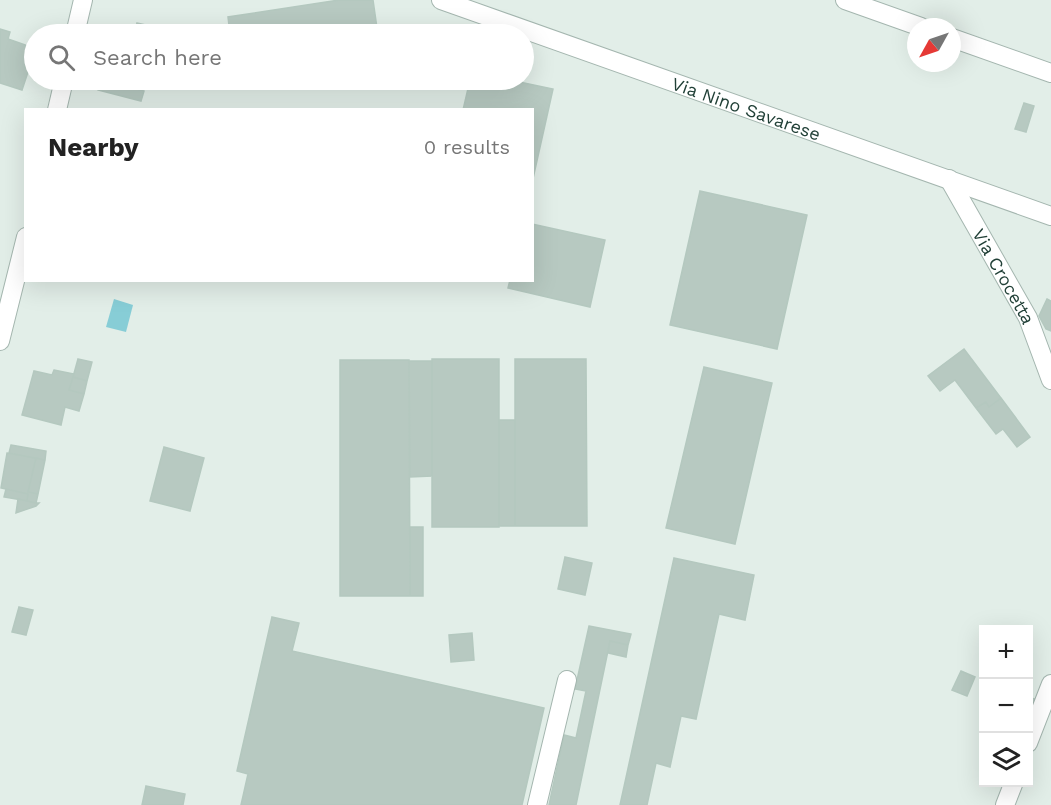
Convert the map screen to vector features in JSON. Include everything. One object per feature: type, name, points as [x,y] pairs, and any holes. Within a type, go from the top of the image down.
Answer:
[{"type":"street","points":[[77,24],[83,0]]},
{"type":"street","name":"Via Nino Savarese","points":[[441,0],[509,24]]},
{"type":"street","points":[[845,0],[907,22]]},
{"type":"street","name":"Via Nino Savarese","points":[[534,33],[1051,216]]},
{"type":"street","points":[[961,41],[1051,73]]},
{"type":"street","points":[[57,108],[62,90]]},
{"type":"street","name":"Via Crocetta","points":[[949,179],[1028,318],[1051,380]]},
{"type":"street","points":[[0,341],[8,278],[24,242]]},
{"type":"street","points":[[537,805],[567,680]]},
{"type":"street","points":[[1033,733],[1051,684]]},
{"type":"street","points":[[1005,805],[1012,787]]},
{"type":"water","points":[[114,299],[133,305],[126,332],[106,327]]},
{"type":"building","points":[[339,0],[373,0],[376,24],[229,24],[228,17]]},
{"type":"building","points":[[0,29],[10,32],[8,39],[24,45],[24,84],[22,90],[0,83]]},
{"type":"building","points":[[534,85],[553,89],[534,174],[534,108],[463,108],[468,90],[534,90]]},
{"type":"building","points":[[98,90],[140,90],[144,91],[141,101]]},
{"type":"building","points":[[1024,103],[1034,106],[1026,132],[1015,129]]},
{"type":"building","points":[[700,191],[807,215],[777,349],[670,325]]},
{"type":"building","points":[[534,224],[605,240],[590,307],[508,288],[510,282],[534,282]]},
{"type":"building","points":[[1047,299],[1051,301],[1051,331],[1046,329],[1039,316]]},
{"type":"building","points":[[964,349],[1001,398],[989,407],[986,402],[976,408],[955,380],[940,391],[928,376]]},
{"type":"building","points":[[78,359],[92,362],[87,381],[73,377]]},
{"type":"building","points":[[432,359],[499,359],[499,527],[432,527]]},
{"type":"building","points":[[515,359],[586,359],[587,526],[515,526]]},
{"type":"building","points":[[340,360],[409,360],[410,596],[340,596]]},
{"type":"building","points":[[409,361],[432,361],[432,476],[410,477]]},
{"type":"building","points":[[704,367],[772,383],[735,544],[666,528]]},
{"type":"building","points":[[54,370],[74,374],[69,390],[84,394],[79,411],[65,407],[61,425],[22,415],[34,371],[52,375]]},
{"type":"building","points":[[73,377],[87,381],[84,394],[69,390]]},
{"type":"building","points":[[1001,398],[1030,437],[1017,447],[1003,429],[996,434],[976,408],[986,402],[989,407]]},
{"type":"building","points":[[499,420],[515,420],[515,526],[499,526]]},
{"type":"building","points":[[11,445],[46,451],[45,460],[9,453]]},
{"type":"building","points":[[164,447],[204,458],[190,511],[150,501]]},
{"type":"building","points":[[7,453],[36,458],[28,492],[38,494],[36,503],[27,501],[28,494],[1,488]]},
{"type":"building","points":[[36,458],[45,460],[38,494],[28,492]]},
{"type":"building","points":[[6,489],[28,494],[27,501],[4,497]]},
{"type":"building","points":[[18,499],[36,503],[39,503],[16,513]]},
{"type":"building","points":[[410,527],[423,527],[423,596],[410,596]]},
{"type":"building","points":[[565,557],[592,563],[585,595],[558,589]]},
{"type":"building","points":[[674,558],[754,575],[745,620],[719,614],[696,719],[681,716],[670,767],[656,763],[647,805],[620,805]]},
{"type":"building","points":[[19,607],[33,610],[26,635],[12,632]]},
{"type":"building","points":[[272,617],[299,623],[292,651],[544,708],[522,805],[241,805],[248,774],[237,771]]},
{"type":"building","points":[[589,626],[631,634],[628,645],[610,641],[576,805],[549,805],[564,735],[576,738],[586,691],[575,689]]},
{"type":"building","points":[[472,633],[474,660],[451,662],[449,635]]},
{"type":"building","points":[[610,641],[628,645],[626,657],[608,653]]},
{"type":"building","points":[[961,671],[975,677],[967,696],[952,690]]},
{"type":"building","points":[[1033,699],[1041,701],[1037,715],[1033,714]]},
{"type":"building","points":[[146,786],[185,794],[183,805],[142,805]]}]
